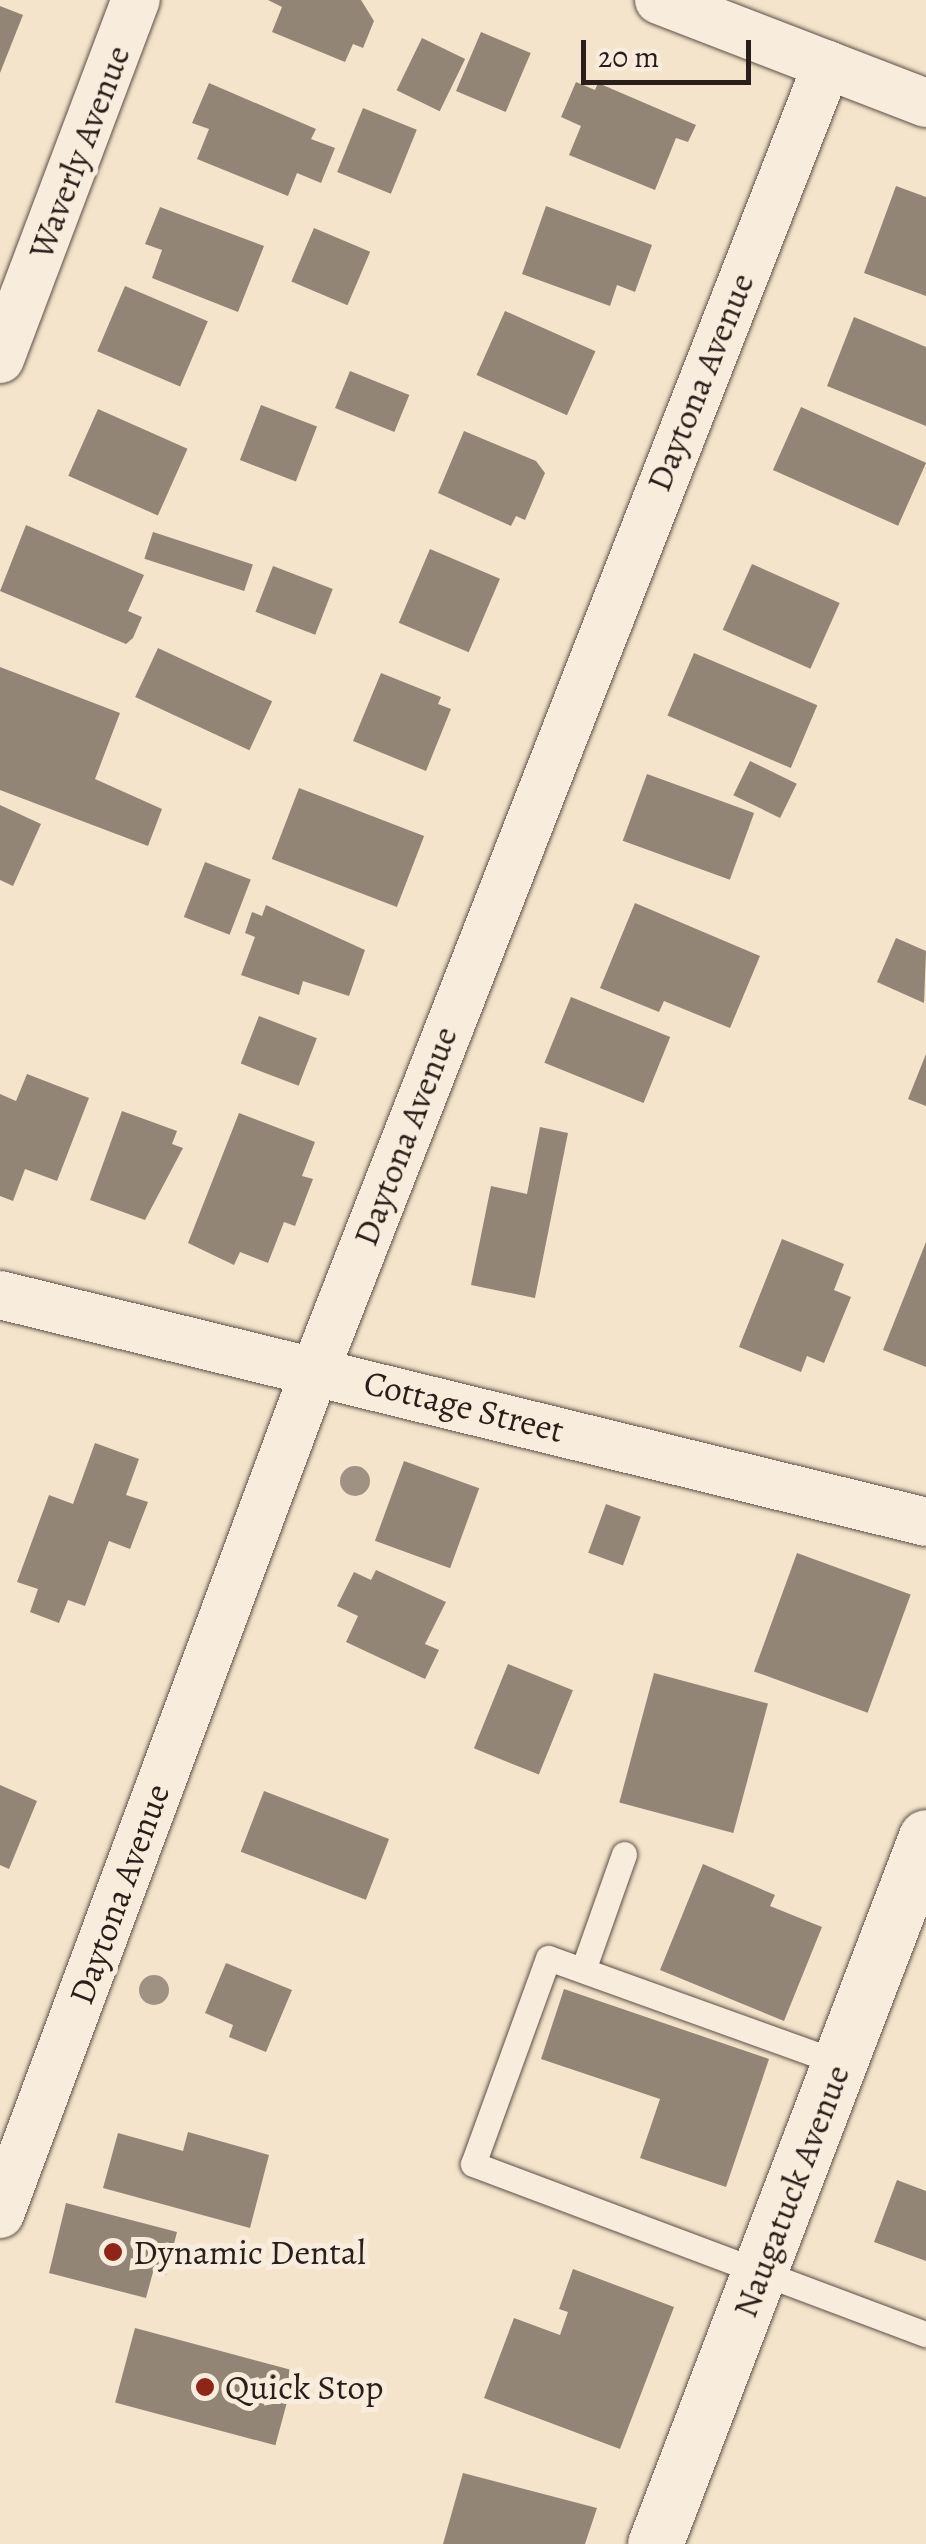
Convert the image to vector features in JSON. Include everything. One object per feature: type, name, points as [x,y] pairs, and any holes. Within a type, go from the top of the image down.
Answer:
[{"type":"main road","name":"Naugatuck Avenue","points":[[656,2544],[926,1837]]},
{"type":"street","name":"Waverly Avenue","points":[[0,360],[136,0]]},
{"type":"street","points":[[659,0],[926,102]]},
{"type":"street","name":"Daytona Avenue","points":[[0,2214],[316,1368],[827,65]]},
{"type":"street","name":"Cottage Street","points":[[0,1294],[316,1368],[926,1522]]},
{"type":"lane","points":[[583,1970],[624,1854]]},
{"type":"lane","points":[[840,2063],[548,1958],[474,2164],[762,2268],[796,2289],[926,2334]]},
{"type":"building","points":[[268,0],[361,0],[374,21],[363,48],[353,44],[345,62],[272,32],[282,7]]},
{"type":"building","points":[[0,6],[23,15],[0,73]]},
{"type":"building","points":[[481,32],[531,53],[506,112],[456,91]]},
{"type":"building","points":[[422,38],[465,59],[440,111],[397,90]]},
{"type":"building","points":[[576,82],[595,90],[598,83],[696,125],[688,142],[676,138],[655,190],[569,155],[581,126],[561,117]]},
{"type":"building","points":[[209,83],[316,129],[311,139],[335,148],[321,183],[297,173],[288,196],[197,159],[209,129],[192,123]]},
{"type":"building","points":[[363,108],[417,130],[391,194],[337,172]]},
{"type":"building","points":[[896,186],[926,197],[926,296],[864,273]]},
{"type":"building","points":[[546,206],[652,245],[635,292],[617,285],[610,306],[522,274]]},
{"type":"building","points":[[160,207],[264,246],[238,312],[152,278],[162,250],[145,244]]},
{"type":"building","points":[[314,228],[370,252],[347,305],[291,281]]},
{"type":"building","points":[[125,286],[208,321],[180,387],[97,351]]},
{"type":"building","points":[[505,311],[595,351],[567,415],[477,375]]},
{"type":"building","points":[[854,317],[926,347],[926,426],[827,386]]},
{"type":"building","points":[[350,371],[409,395],[394,432],[335,408]]},
{"type":"building","points":[[261,405],[317,427],[296,482],[240,460]]},
{"type":"building","points":[[801,407],[926,463],[898,526],[773,470]]},
{"type":"building","points":[[98,409],[188,449],[158,516],[68,476]]},
{"type":"building","points":[[464,431],[536,461],[545,473],[525,520],[516,516],[511,526],[438,493]]},
{"type":"building","points":[[26,525],[144,575],[128,611],[142,617],[133,638],[126,644],[0,591]]},
{"type":"building","points":[[153,532],[253,564],[244,591],[144,559]]},
{"type":"building","points":[[430,549],[500,579],[469,652],[399,623]]},
{"type":"building","points":[[752,564],[840,603],[810,669],[723,630]]},
{"type":"building","points":[[273,566],[333,589],[315,635],[255,612]]},
{"type":"building","points":[[158,648],[272,701],[249,750],[135,697]]},
{"type":"building","points":[[694,653],[817,705],[791,768],[667,716]]},
{"type":"building","points":[[0,667],[120,713],[95,779],[162,809],[148,846],[0,790]]},
{"type":"building","points":[[381,673],[441,697],[438,704],[451,709],[426,771],[353,741]]},
{"type":"building","points":[[750,761],[797,784],[780,818],[733,795]]},
{"type":"building","points":[[647,774],[754,813],[730,880],[623,841]]},
{"type":"building","points":[[299,788],[424,836],[397,907],[272,859]]},
{"type":"building","points":[[0,805],[41,824],[13,886],[0,880]]},
{"type":"building","points":[[205,862],[251,880],[230,935],[184,917]]},
{"type":"building","points":[[635,903],[760,956],[730,1028],[664,1001],[659,1012],[600,988]]},
{"type":"building","points":[[266,905],[365,950],[349,996],[303,981],[299,995],[241,975],[255,937],[245,933],[252,912],[262,916]]},
{"type":"building","points":[[896,938],[926,951],[924,1003],[877,982]]},
{"type":"building","points":[[571,997],[670,1037],[644,1103],[544,1063]]},
{"type":"building","points":[[259,1016],[317,1038],[299,1086],[241,1064]]},
{"type":"building","points":[[926,1054],[926,1106],[908,1099]]},
{"type":"building","points":[[27,1074],[89,1098],[57,1181],[25,1169],[13,1201],[0,1196],[0,1094],[16,1101]]},
{"type":"building","points":[[122,1111],[177,1131],[172,1144],[183,1148],[145,1220],[90,1200]]},
{"type":"building","points":[[239,1113],[315,1142],[302,1176],[313,1179],[295,1226],[284,1222],[268,1263],[240,1252],[234,1265],[188,1243]]},
{"type":"building","points":[[540,1127],[568,1133],[535,1298],[471,1285],[491,1186],[527,1194]]},
{"type":"building","points":[[782,1239],[844,1264],[834,1290],[851,1297],[824,1363],[807,1356],[801,1372],[739,1347]]},
{"type":"building","points":[[926,1242],[926,1367],[883,1350]]},
{"type":"building","points":[[95,1443],[139,1459],[126,1495],[148,1502],[130,1549],[109,1541],[85,1606],[68,1600],[59,1623],[30,1612],[38,1589],[17,1582],[49,1495],[73,1504]]},
{"type":"building","points":[[404,1461],[479,1488],[450,1568],[375,1541]]},
{"type":"building","points":[[606,1504],[641,1517],[623,1566],[588,1553]]},
{"type":"building","points":[[797,1553],[911,1594],[868,1713],[754,1671]]},
{"type":"building","points":[[376,1570],[446,1602],[425,1644],[439,1650],[425,1679],[346,1642],[358,1616],[337,1606],[354,1572],[371,1580]]},
{"type":"building","points":[[508,1664],[573,1690],[539,1775],[474,1748]]},
{"type":"building","points":[[654,1673],[768,1704],[733,1833],[619,1802]]},
{"type":"building","points":[[0,1785],[37,1801],[9,1869],[0,1865]]},
{"type":"building","points":[[264,1791],[389,1839],[366,1900],[241,1852]]},
{"type":"building","points":[[703,1864],[775,1895],[770,1906],[822,1927],[784,2021],[660,1970]]},
{"type":"building","points":[[226,1963],[292,1990],[266,2052],[229,2037],[233,2025],[205,2013]]},
{"type":"building","points":[[564,1989],[769,2059],[726,2187],[640,2158],[660,2099],[541,2059]]},
{"type":"building","points":[[188,2132],[269,2155],[250,2228],[103,2188],[118,2133],[183,2151]]},
{"type":"building","points":[[897,2180],[926,2191],[926,2261],[874,2242]]},
{"type":"building","name":"Dynamic Dental","points":[[66,2203],[177,2232],[166,2275],[153,2272],[146,2298],[49,2273]]},
{"type":"building","points":[[573,2269],[674,2307],[620,2449],[484,2398],[514,2318],[560,2335],[568,2312],[559,2309]]},
{"type":"building","name":"Quick Stop","points":[[135,2328],[295,2371],[275,2445],[115,2402]]},
{"type":"building","points":[[463,2473],[597,2508],[585,2544],[443,2544]]},
{"type":"place","name":"Dynamic Dental","points":[[113,2252]]},
{"type":"place","name":"Quick Stop","points":[[205,2387]]}]
